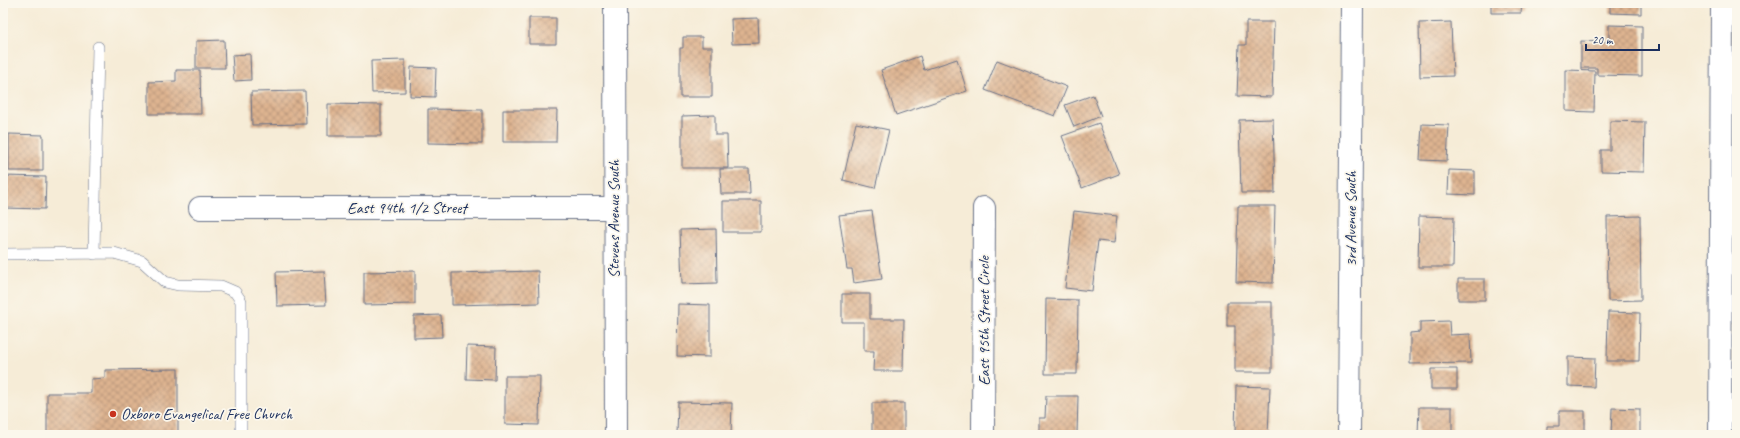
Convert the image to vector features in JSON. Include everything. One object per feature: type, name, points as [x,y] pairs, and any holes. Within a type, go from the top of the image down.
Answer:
[{"type":"street","name":"Stevens Avenue South","points":[[615,3],[614,208],[616,435]]},
{"type":"street","name":"3rd Avenue South","points":[[1349,435],[1352,3]]},
{"type":"street","points":[[1720,435],[1722,3]]},
{"type":"street","name":"East 94th 1/2 Street","points":[[200,208],[614,208]]},
{"type":"street","name":"East 95th Street Circle","points":[[983,435],[984,208]]},
{"type":"lane","points":[[94,254],[98,47]]},
{"type":"lane","points":[[3,254],[114,253],[142,261],[165,282],[178,285],[221,286],[235,292],[241,301],[241,435]]},
{"type":"building","points":[[1491,3],[1522,3],[1521,13],[1491,13]]},
{"type":"building","points":[[1610,3],[1641,3],[1641,14],[1610,13]]},
{"type":"building","points":[[529,18],[556,18],[556,44],[529,44]]},
{"type":"building","points":[[758,18],[759,43],[732,44],[731,19]]},
{"type":"building","points":[[1246,22],[1274,22],[1272,97],[1237,96],[1239,45],[1246,45]]},
{"type":"building","points":[[1451,22],[1453,76],[1420,77],[1419,23]]},
{"type":"building","points":[[1609,25],[1642,26],[1642,76],[1597,75],[1597,68],[1581,68],[1581,41],[1609,42]]},
{"type":"building","points":[[683,37],[702,37],[702,47],[712,47],[712,97],[680,97],[680,48],[683,48]]},
{"type":"building","points":[[224,40],[225,68],[196,68],[196,41]]},
{"type":"building","points":[[250,54],[251,80],[234,81],[232,55]]},
{"type":"building","points":[[920,56],[924,70],[957,59],[967,91],[896,115],[881,70]]},
{"type":"building","points":[[405,60],[405,92],[372,93],[371,61]]},
{"type":"building","points":[[997,60],[1067,87],[1055,116],[985,90]]},
{"type":"building","points":[[411,67],[436,68],[435,97],[410,96]]},
{"type":"building","points":[[176,70],[200,70],[201,114],[149,114],[149,82],[176,81]]},
{"type":"building","points":[[1566,70],[1595,71],[1594,112],[1566,111]]},
{"type":"building","points":[[305,91],[306,124],[252,125],[251,92]]},
{"type":"building","points":[[1093,95],[1101,116],[1074,127],[1065,105]]},
{"type":"building","points":[[328,104],[381,105],[381,136],[328,136]]},
{"type":"building","points":[[428,109],[482,110],[482,144],[428,143]]},
{"type":"building","points":[[503,110],[557,110],[556,142],[503,142]]},
{"type":"building","points":[[715,115],[715,135],[727,135],[728,168],[682,168],[682,116]]},
{"type":"building","points":[[1273,119],[1275,193],[1241,193],[1239,120]]},
{"type":"building","points":[[1610,121],[1645,122],[1644,172],[1601,171],[1601,150],[1610,150]]},
{"type":"building","points":[[856,123],[889,130],[875,188],[843,180]]},
{"type":"building","points":[[1099,123],[1119,174],[1082,188],[1062,136]]},
{"type":"building","points":[[1422,124],[1449,125],[1447,161],[1420,160]]},
{"type":"building","points":[[9,134],[43,135],[43,171],[9,171]]},
{"type":"building","points":[[720,169],[749,169],[750,194],[721,194]]},
{"type":"building","points":[[1449,170],[1475,171],[1475,195],[1448,194]]},
{"type":"building","points":[[3,176],[46,177],[45,209],[3,208]]},
{"type":"building","points":[[723,201],[761,201],[761,232],[723,232]]},
{"type":"building","points":[[1238,206],[1275,206],[1273,283],[1236,282]]},
{"type":"building","points":[[872,211],[882,279],[854,283],[852,269],[847,269],[839,215]]},
{"type":"building","points":[[1074,211],[1117,216],[1114,243],[1098,241],[1092,291],[1065,288]]},
{"type":"building","points":[[1419,216],[1454,217],[1453,267],[1418,267]]},
{"type":"building","points":[[1640,216],[1641,300],[1608,301],[1607,217]]},
{"type":"building","points":[[716,229],[717,283],[682,284],[680,230]]},
{"type":"building","points":[[324,271],[326,305],[277,306],[276,272]]},
{"type":"building","points":[[415,271],[415,304],[364,305],[364,272]]},
{"type":"building","points":[[538,271],[539,303],[452,305],[452,273]]},
{"type":"building","points":[[1458,279],[1485,279],[1485,300],[1458,300]]},
{"type":"building","points":[[842,294],[870,294],[870,319],[904,319],[903,371],[873,371],[874,351],[864,351],[864,322],[842,322]]},
{"type":"building","points":[[1046,299],[1078,300],[1077,374],[1045,374]]},
{"type":"building","points":[[1227,302],[1272,302],[1272,372],[1235,372],[1235,326],[1227,326]]},
{"type":"building","points":[[678,304],[710,305],[710,357],[677,356]]},
{"type":"building","points":[[1608,312],[1640,313],[1639,361],[1607,361]]},
{"type":"building","points":[[441,315],[442,337],[414,338],[414,316]]},
{"type":"building","points":[[1449,321],[1450,335],[1470,334],[1471,363],[1410,364],[1410,333],[1420,332],[1420,322]]},
{"type":"building","points":[[467,346],[496,347],[495,380],[466,379]]},
{"type":"building","points":[[1568,357],[1595,358],[1594,387],[1568,386]]},
{"type":"building","name":"Oxboro Evangelical Free Church","points":[[178,369],[178,435],[47,435],[47,393],[91,393],[91,379],[105,378],[105,370]]},
{"type":"building","points":[[1431,369],[1457,369],[1457,389],[1431,389]]},
{"type":"building","points":[[505,376],[540,376],[539,425],[505,424]]},
{"type":"building","points":[[1236,386],[1270,387],[1268,435],[1235,435]]},
{"type":"building","points":[[1046,396],[1078,396],[1077,435],[1039,435],[1039,418],[1045,418]]},
{"type":"building","points":[[678,402],[732,403],[731,435],[677,435]]},
{"type":"building","points":[[872,403],[904,403],[904,435],[872,435]]},
{"type":"building","points":[[1419,407],[1452,407],[1452,435],[1418,435]]},
{"type":"building","points":[[1612,408],[1640,409],[1640,435],[1611,435]]},
{"type":"building","points":[[1559,411],[1585,411],[1585,435],[1547,435],[1547,426],[1559,426]]},
{"type":"place","name":"Oxboro Evangelical Free Church","points":[[113,414]]}]
